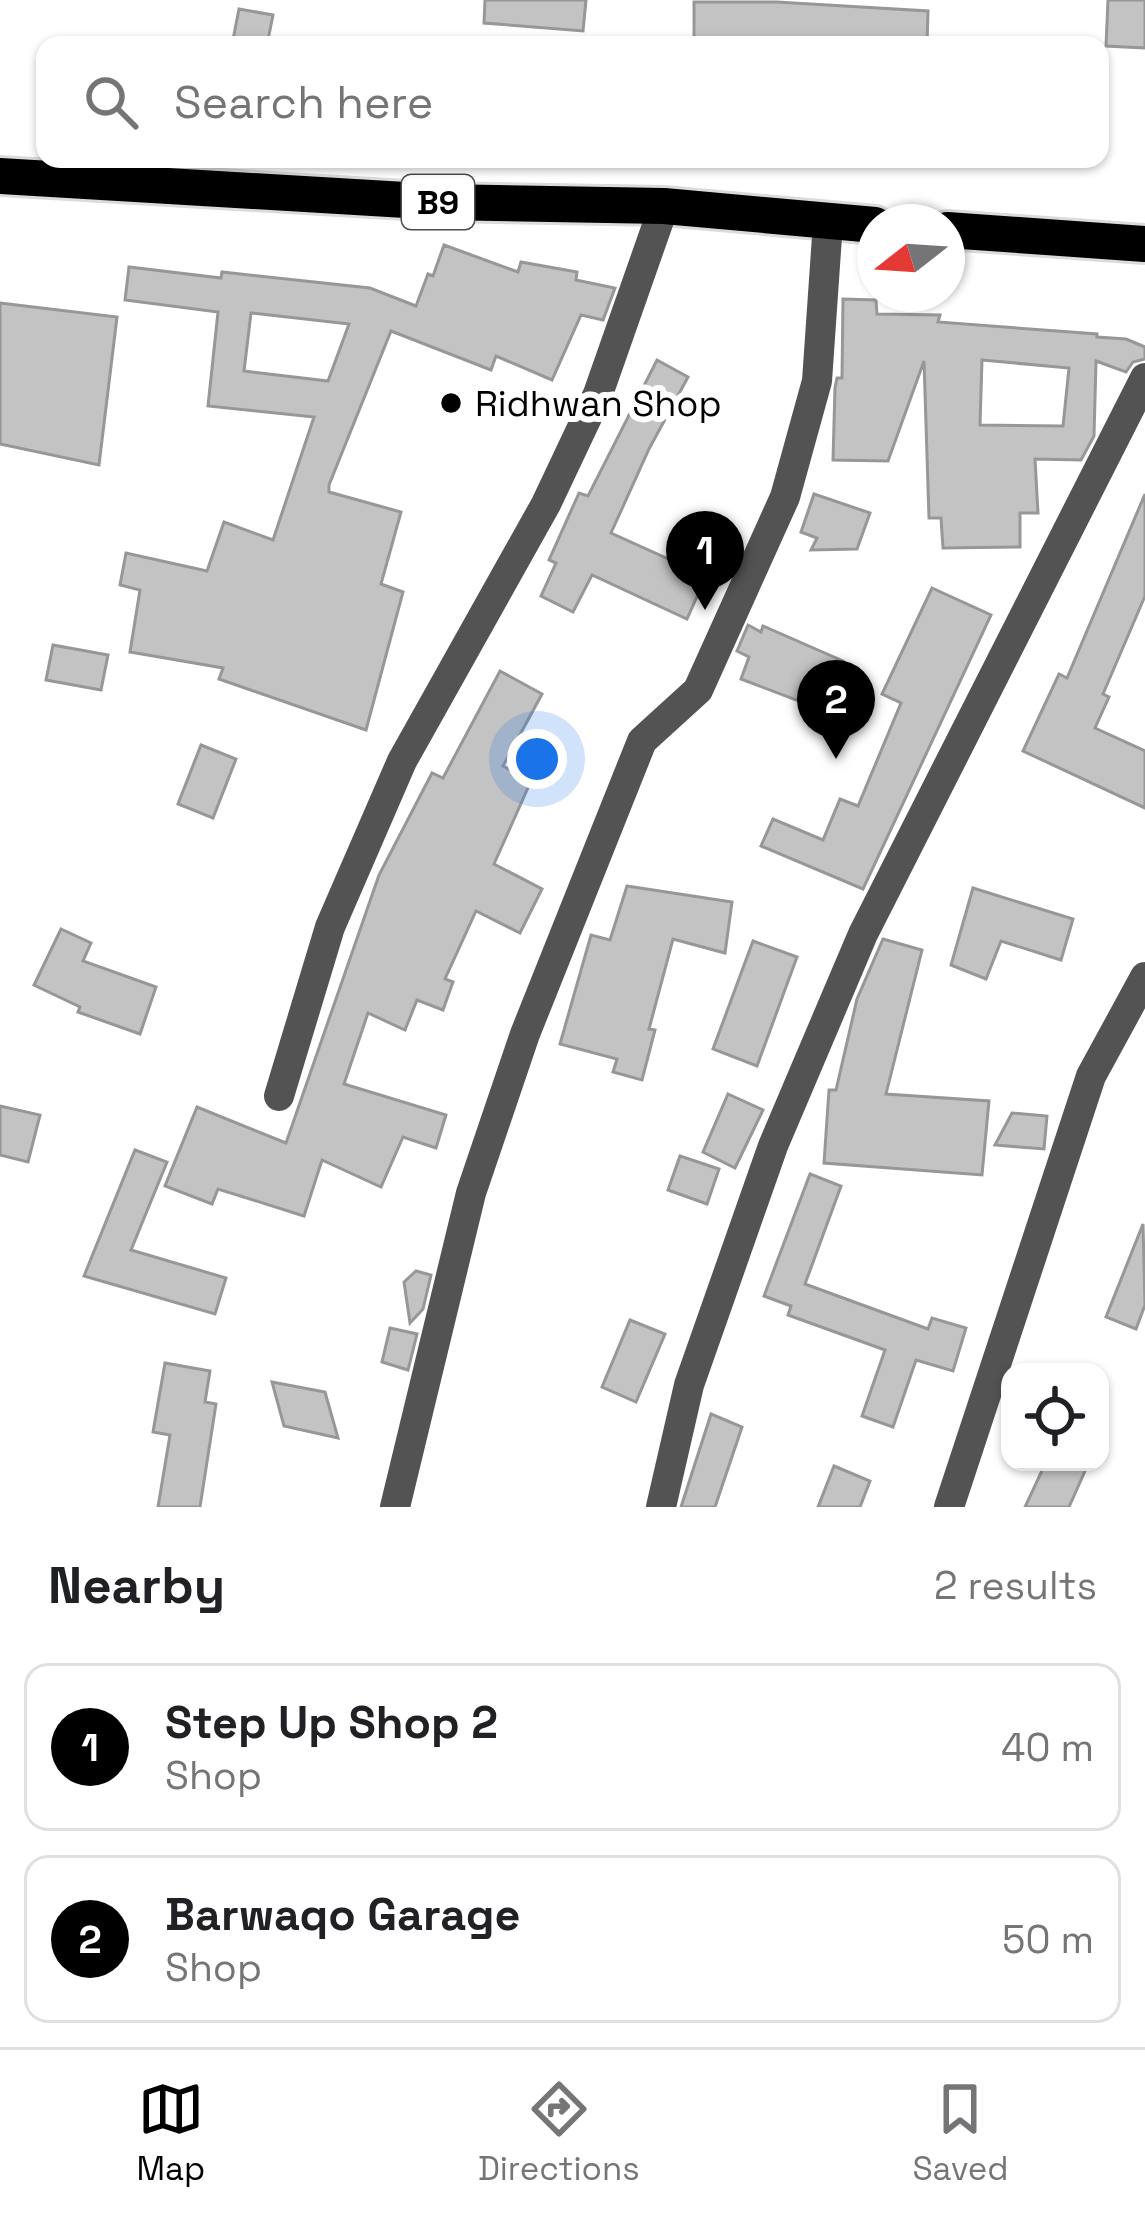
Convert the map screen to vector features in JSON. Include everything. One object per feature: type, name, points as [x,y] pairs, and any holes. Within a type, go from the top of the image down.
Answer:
[{"type":"highway","name":"B9","points":[[0,176],[439,202],[664,206],[857,223]]},
{"type":"highway","points":[[965,231],[1145,244]]},
{"type":"street","points":[[279,1096],[330,927],[402,761],[546,504],[598,394],[664,206]]},
{"type":"street","points":[[395,1507],[471,1193],[525,1034],[642,741],[698,690],[785,497],[817,381],[828,221]]},
{"type":"street","points":[[661,1507],[689,1385],[704,1342],[773,1146],[862,934],[1145,378]]},
{"type":"street","points":[[950,1507],[1091,1076],[1145,977]]},
{"type":"building","points":[[485,0],[586,0],[583,31],[484,23]]},
{"type":"building","points":[[1108,0],[1145,0],[1145,48],[1109,46]]},
{"type":"building","points":[[694,2],[928,11],[927,36],[694,36]]},
{"type":"building","points":[[239,9],[273,15],[269,36],[234,36]]},
{"type":"building","points":[[444,245],[518,272],[521,262],[577,272],[576,280],[615,288],[603,320],[581,315],[552,380],[496,356],[491,370],[391,331],[329,485],[329,492],[401,512],[381,584],[403,592],[366,730],[219,679],[223,668],[130,652],[140,590],[120,585],[126,553],[207,571],[224,522],[273,540],[314,417],[208,406],[218,312],[125,300],[129,267],[370,288],[416,306],[428,274],[433,276]],"holes":[[[251,313],[349,324],[328,381],[244,371]]]},
{"type":"building","points":[[843,299],[857,299],[857,312],[940,315],[938,322],[1097,334],[1145,347],[1145,359],[1133,362],[1126,372],[1096,361],[1094,436],[1081,460],[1035,459],[1038,513],[1020,513],[1020,547],[943,548],[941,518],[929,518],[924,361],[888,461],[833,460],[837,378],[842,378]],"holes":[[[982,360],[1069,368],[1063,426],[980,425]]]},
{"type":"building","points":[[0,303],[117,317],[99,465],[0,444]]},
{"type":"building","points":[[657,360],[688,377],[611,533],[706,576],[687,619],[592,575],[573,612],[541,596],[556,563],[549,560],[579,493],[588,496]]},
{"type":"building","points":[[814,494],[870,513],[857,549],[811,550],[817,538],[801,532]]},
{"type":"building","points":[[1145,494],[1145,596],[1103,694],[1109,697],[1095,728],[1145,751],[1145,808],[1023,751],[1059,674],[1067,678]]},
{"type":"building","points":[[932,588],[991,615],[863,889],[761,846],[773,819],[823,840],[840,799],[858,806],[901,703],[882,694]]},
{"type":"building","points":[[748,625],[761,632],[763,626],[843,661],[825,711],[741,679],[749,657],[737,651]]},
{"type":"building","points":[[53,645],[108,655],[101,690],[46,680]]},
{"type":"building","points":[[500,671],[542,694],[503,766],[531,781],[494,864],[542,889],[520,933],[476,911],[445,979],[453,982],[443,1010],[417,1000],[405,1030],[368,1013],[344,1084],[446,1115],[436,1148],[403,1137],[381,1187],[322,1160],[304,1216],[218,1189],[212,1204],[165,1186],[197,1107],[286,1143],[379,875],[432,773],[443,778]]},
{"type":"building","points":[[201,745],[236,759],[213,818],[178,804]]},
{"type":"building","points":[[627,886],[732,902],[725,953],[673,939],[649,1029],[655,1030],[642,1080],[613,1072],[617,1059],[560,1044],[591,935],[610,940]]},
{"type":"building","points":[[973,888],[1073,919],[1061,960],[1001,941],[986,979],[951,965]]},
{"type":"building","points":[[61,929],[91,943],[83,961],[156,987],[140,1034],[78,1012],[80,1007],[34,985]]},
{"type":"building","points":[[883,939],[922,950],[886,1094],[989,1101],[982,1175],[824,1163],[829,1090],[836,1090],[857,999]]},
{"type":"building","points":[[753,941],[797,957],[757,1066],[713,1049]]},
{"type":"building","points":[[728,1094],[763,1110],[735,1168],[703,1152]]},
{"type":"building","points":[[0,1106],[40,1115],[28,1162],[0,1155]]},
{"type":"building","points":[[1012,1113],[1047,1116],[1044,1149],[995,1145]]},
{"type":"building","points":[[135,1150],[167,1162],[131,1250],[226,1278],[215,1314],[84,1276]]},
{"type":"building","points":[[680,1156],[719,1169],[707,1204],[668,1190]]},
{"type":"building","points":[[810,1174],[841,1186],[805,1284],[928,1329],[932,1318],[966,1328],[953,1371],[916,1360],[893,1427],[862,1416],[885,1350],[788,1315],[791,1306],[764,1296]]},
{"type":"building","points":[[1143,1224],[1145,1305],[1136,1329],[1106,1317]]},
{"type":"building","points":[[416,1271],[431,1275],[423,1309],[410,1323],[404,1282]]},
{"type":"building","points":[[630,1320],[665,1334],[636,1402],[602,1387]]},
{"type":"building","points":[[390,1328],[417,1334],[408,1370],[382,1362]]},
{"type":"building","points":[[165,1363],[210,1371],[205,1402],[216,1404],[200,1507],[158,1507],[170,1435],[153,1432]]},
{"type":"building","points":[[272,1382],[325,1392],[338,1438],[284,1426]]},
{"type":"building","points":[[711,1414],[742,1427],[715,1507],[681,1507]]},
{"type":"building","points":[[834,1466],[870,1481],[860,1507],[818,1507]]},
{"type":"building","points":[[1042,1471],[1085,1471],[1069,1507],[1025,1507]]},
{"type":"place","name":"Ridhwan Shop","points":[[451,403]]},
{"type":"place","name":"Step Up Shop 2","points":[[705,610]]},
{"type":"place","name":"Barwaqo Garage","points":[[836,759]]}]
